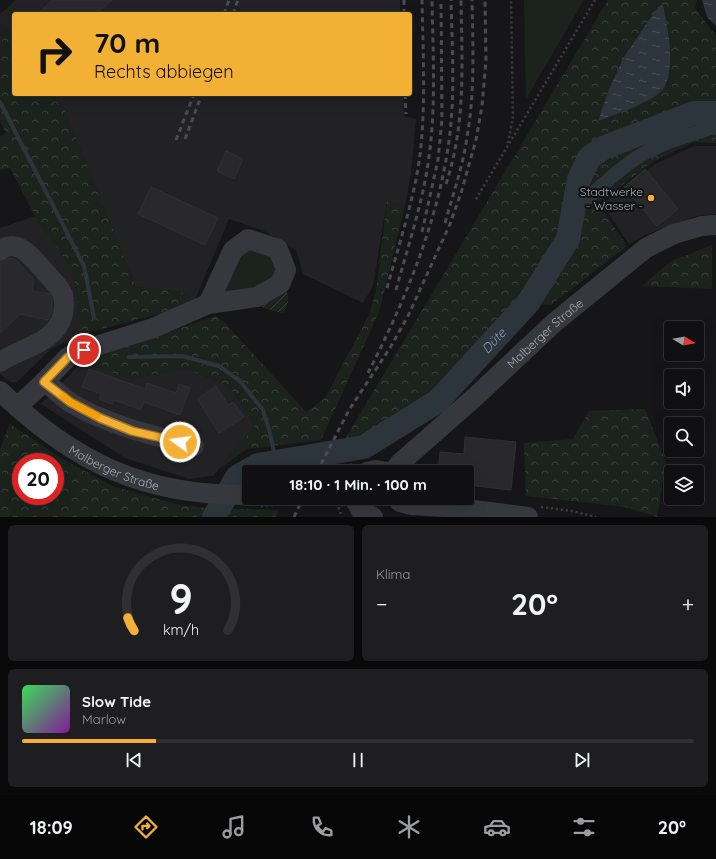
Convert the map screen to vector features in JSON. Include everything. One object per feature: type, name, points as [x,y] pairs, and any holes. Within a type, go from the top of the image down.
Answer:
[{"type":"street","name":"Malberger Straße","points":[[398,465],[475,397],[554,322],[646,248],[674,234],[702,226],[716,225]]},
{"type":"street","points":[[0,251],[10,246],[19,248],[30,255],[58,287],[63,295],[64,303],[64,313],[58,327],[48,337],[0,362]]},
{"type":"street","points":[[16,407],[44,382],[68,357],[84,350],[153,328],[208,304]]},
{"type":"street","points":[[44,382],[70,402],[100,418],[132,431],[194,446]]},
{"type":"street","name":"Malberger Straße","points":[[0,391],[16,407],[46,432],[81,455],[118,473],[148,483],[186,485],[209,495],[242,498]]},
{"type":"street","points":[[351,505],[373,517]]},
{"type":"street","points":[[383,517],[396,509],[398,505]]},
{"type":"street","points":[[412,505],[459,508],[528,517]]},
{"type":"path","points":[[507,148],[513,118],[511,0]]},
{"type":"path","points":[[476,199],[595,0]]},
{"type":"path","points":[[341,505],[342,517]]},
{"type":"shaded area","points":[[16,0],[400,0],[400,12],[12,12],[12,34],[0,22],[0,14]]},
{"type":"shaded area","points":[[59,96],[403,96],[404,116],[416,119],[411,174],[405,206],[387,201],[373,286],[363,303],[303,274],[296,250],[264,231],[229,219],[195,300],[180,292],[136,287]]},
{"type":"shaded area","points":[[694,146],[716,146],[716,214],[697,216],[645,235],[629,244],[602,204],[655,164]]},
{"type":"shaded area","points":[[35,216],[72,268],[83,334],[51,349],[17,382],[10,382],[0,374],[0,228]]},
{"type":"shaded area","points":[[82,362],[131,379],[185,368],[230,387],[255,426],[213,476],[189,479],[125,458],[41,404]]},
{"type":"green space","points":[[524,0],[584,0],[526,99]]},
{"type":"green space","points":[[608,0],[697,0],[695,8],[716,36],[716,143],[694,142],[654,161],[598,203],[627,246],[551,305],[516,302],[432,396],[373,433],[345,439]]},
{"type":"green space","points":[[0,22],[12,34],[12,96],[59,96],[136,287],[181,292],[195,300],[173,310],[83,334],[72,268],[35,216],[10,168],[0,170],[0,137],[6,133],[0,122]]},
{"type":"green space","points":[[387,201],[405,206],[379,312],[321,440],[247,449],[219,469],[255,426],[230,387],[185,368],[131,379],[82,362],[216,316],[225,323],[306,412],[325,398],[369,315],[376,291]]},
{"type":"green space","points":[[712,245],[712,289],[642,286],[670,262]]},
{"type":"green space","points":[[243,246],[268,250],[276,271],[268,284],[220,299]]},
{"type":"green space","points":[[285,288],[288,294],[288,300],[287,307],[283,313],[260,306]]},
{"type":"green space","points":[[645,409],[666,462],[666,465],[664,465],[664,474],[657,517],[625,507],[526,496],[524,443],[573,439],[589,411]]},
{"type":"green space","points":[[10,424],[54,453],[12,453],[12,505],[64,505],[64,460],[112,486],[176,504],[205,508],[280,510],[275,517],[0,517],[0,449]]},
{"type":"water","points":[[702,0],[716,0],[716,26],[707,17]]},
{"type":"water","points":[[663,4],[670,45],[670,66],[665,86],[661,92],[645,102],[598,121],[609,89],[624,57],[658,7]]},
{"type":"building","points":[[53,0],[112,0],[98,12],[39,12]]},
{"type":"building","points":[[226,151],[243,159],[234,179],[217,171]]},
{"type":"building","name":"Stadtwerke - Wasser -","points":[[645,169],[678,209],[657,226],[624,187]]},
{"type":"building","points":[[151,187],[218,218],[205,245],[138,214]]},
{"type":"building","points":[[10,258],[15,259],[34,280],[32,291],[50,294],[52,299],[52,310],[48,320],[20,314],[0,333],[0,263]]},
{"type":"building","points":[[89,369],[145,389],[147,383],[176,393],[179,384],[190,388],[180,415],[144,402],[141,410],[114,400],[112,404],[99,399],[101,394],[82,387]]},
{"type":"building","points":[[216,386],[228,405],[233,402],[244,417],[219,433],[197,399]]},
{"type":"building","points":[[465,437],[516,442],[511,490],[474,486],[474,465],[439,465],[440,452],[464,454]]},
{"type":"waterway","points":[[0,102],[84,266],[94,318]]},
{"type":"waterway","name":"Düte","points":[[214,517],[237,477],[258,465],[364,447],[438,401],[528,303],[568,239],[579,179],[589,158],[603,148],[694,113],[716,113]]},
{"type":"waterway","points":[[574,211],[609,179],[641,155],[672,141],[714,127],[716,128]]},
{"type":"waterway","points":[[129,357],[182,356],[219,366],[240,381],[263,410],[270,433],[276,462]]},
{"type":"railway","points":[[225,12],[229,0]]},
{"type":"railway","points":[[234,12],[238,0]]},
{"type":"railway","points":[[404,0],[404,12]]},
{"type":"railway","points":[[387,288],[410,205],[420,155],[424,97],[422,0]]},
{"type":"railway","points":[[396,290],[419,207],[429,157],[433,118],[432,0]]},
{"type":"railway","points":[[422,232],[438,160],[442,119],[441,0]]},
{"type":"railway","points":[[368,373],[382,345],[420,257],[438,196],[445,164],[452,116],[453,66],[451,0]]},
{"type":"railway","points":[[446,184],[457,139],[460,116],[462,70],[461,0]]},
{"type":"railway","points":[[445,223],[458,180],[470,120],[473,69],[472,0]]},
{"type":"railway","points":[[321,465],[349,410],[390,348],[408,316],[450,224],[461,193],[476,140],[482,106],[486,60],[485,0]]},
{"type":"railway","points":[[176,140],[193,96]]},
{"type":"railway","points":[[185,139],[201,96]]},
{"type":"railway","points":[[405,96],[406,114]]},
{"type":"railway","points":[[294,517],[300,505]]},
{"type":"slow traffic","points":[[63,396],[70,402],[97,416]]},
{"type":"place","name":"Stadtwerke - Wasser -","points":[[651,198]]},
{"type":"route","points":[[84,350],[68,357],[44,382],[70,402],[100,418],[132,431],[180,442]]}]
